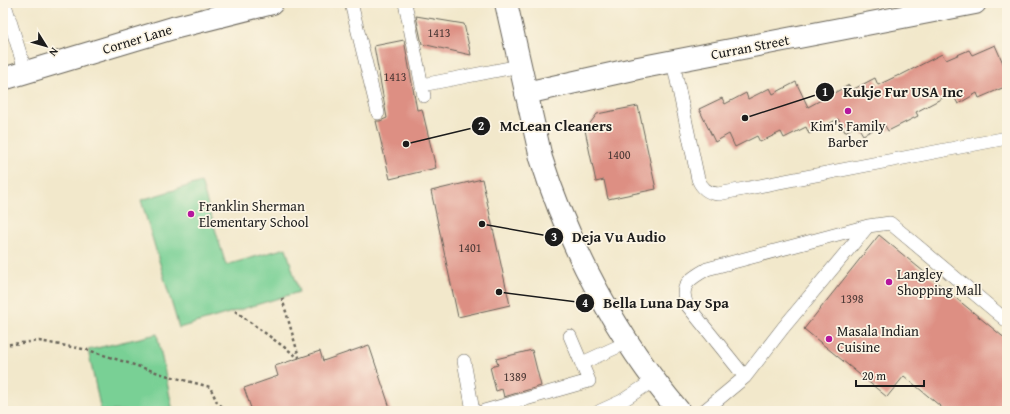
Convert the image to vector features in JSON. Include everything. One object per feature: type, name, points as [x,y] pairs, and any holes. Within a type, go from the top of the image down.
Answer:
[{"type":"street","name":"Corner Lane","points":[[3,79],[173,28],[272,3]]},
{"type":"street","points":[[506,3],[541,158],[559,207],[582,260],[611,315],[654,380],[679,411]]},
{"type":"street","name":"Curran Street","points":[[526,93],[638,68],[976,3]]},
{"type":"lane","points":[[351,3],[378,113]]},
{"type":"lane","points":[[405,3],[423,90],[520,66]]},
{"type":"lane","points":[[6,8],[26,73]]},
{"type":"lane","points":[[673,62],[698,179],[701,185],[711,193],[718,194],[1007,138]]},
{"type":"lane","points":[[745,377],[687,305],[683,295],[689,281],[707,269],[868,226],[890,223],[1007,321]]},
{"type":"lane","points":[[704,411],[745,377],[783,328],[868,226]]},
{"type":"lane","points":[[484,411],[589,381],[570,336]]},
{"type":"lane","points":[[582,363],[628,342]]},
{"type":"lane","points":[[464,361],[474,411]]},
{"type":"lane","points":[[600,411],[622,401],[654,380]]},
{"type":"path","points":[[235,311],[299,358],[282,298]]},
{"type":"path","points":[[3,345],[39,342],[88,350],[165,376],[210,386],[217,402],[228,411]]},
{"type":"green space","points":[[201,182],[226,265],[286,248],[299,292],[179,328],[141,200]]},
{"type":"green space","points":[[157,334],[173,411],[101,411],[88,350]]},
{"type":"building","points":[[416,16],[464,24],[471,55],[422,44]]},
{"type":"building","points":[[404,40],[417,110],[422,109],[436,168],[390,179],[376,121],[387,118],[374,46]]},
{"type":"building","points":[[995,45],[1007,72],[1007,86],[979,98],[977,93],[958,104],[952,93],[916,112],[918,116],[888,131],[884,124],[863,135],[857,125],[845,132],[838,119],[809,134],[806,127],[784,138],[781,132],[760,142],[757,136],[735,147],[729,134],[715,142],[699,109],[722,98],[725,104],[746,93],[748,99],[770,88],[773,94],[796,82],[808,107],[849,85],[852,90],[875,78],[878,85],[942,54],[946,60],[969,50],[972,55]]},
{"type":"building","points":[[638,106],[656,189],[608,199],[604,180],[596,182],[585,130],[597,114]]},
{"type":"building","points":[[482,179],[510,305],[458,317],[431,191]]},
{"type":"building","name":"Langley Shopping Mall","points":[[879,235],[1007,340],[1007,411],[946,411],[904,376],[887,397],[804,329]]},
{"type":"building","points":[[369,345],[391,411],[252,411],[244,388],[278,376],[275,366],[320,351],[323,361]]},
{"type":"building","points":[[532,350],[541,386],[504,397],[502,389],[496,391],[490,367],[498,365],[496,359]]},
{"type":"place","name":"Kim's Family Barber","points":[[848,111]]},
{"type":"place","name":"Kukje Fur USA Inc","points":[[745,118]]},
{"type":"place","name":"McLean Cleaners","points":[[406,144]]},
{"type":"place","name":"Franklin Sherman Elementary School","points":[[191,214]]},
{"type":"place","name":"Deja Vu Audio","points":[[482,224]]},
{"type":"place","name":"Langley Shopping Mall","points":[[889,282]]},
{"type":"place","name":"Bella Luna Day Spa","points":[[499,292]]},
{"type":"place","name":"Masala Indian Cuisine","points":[[829,339]]}]
